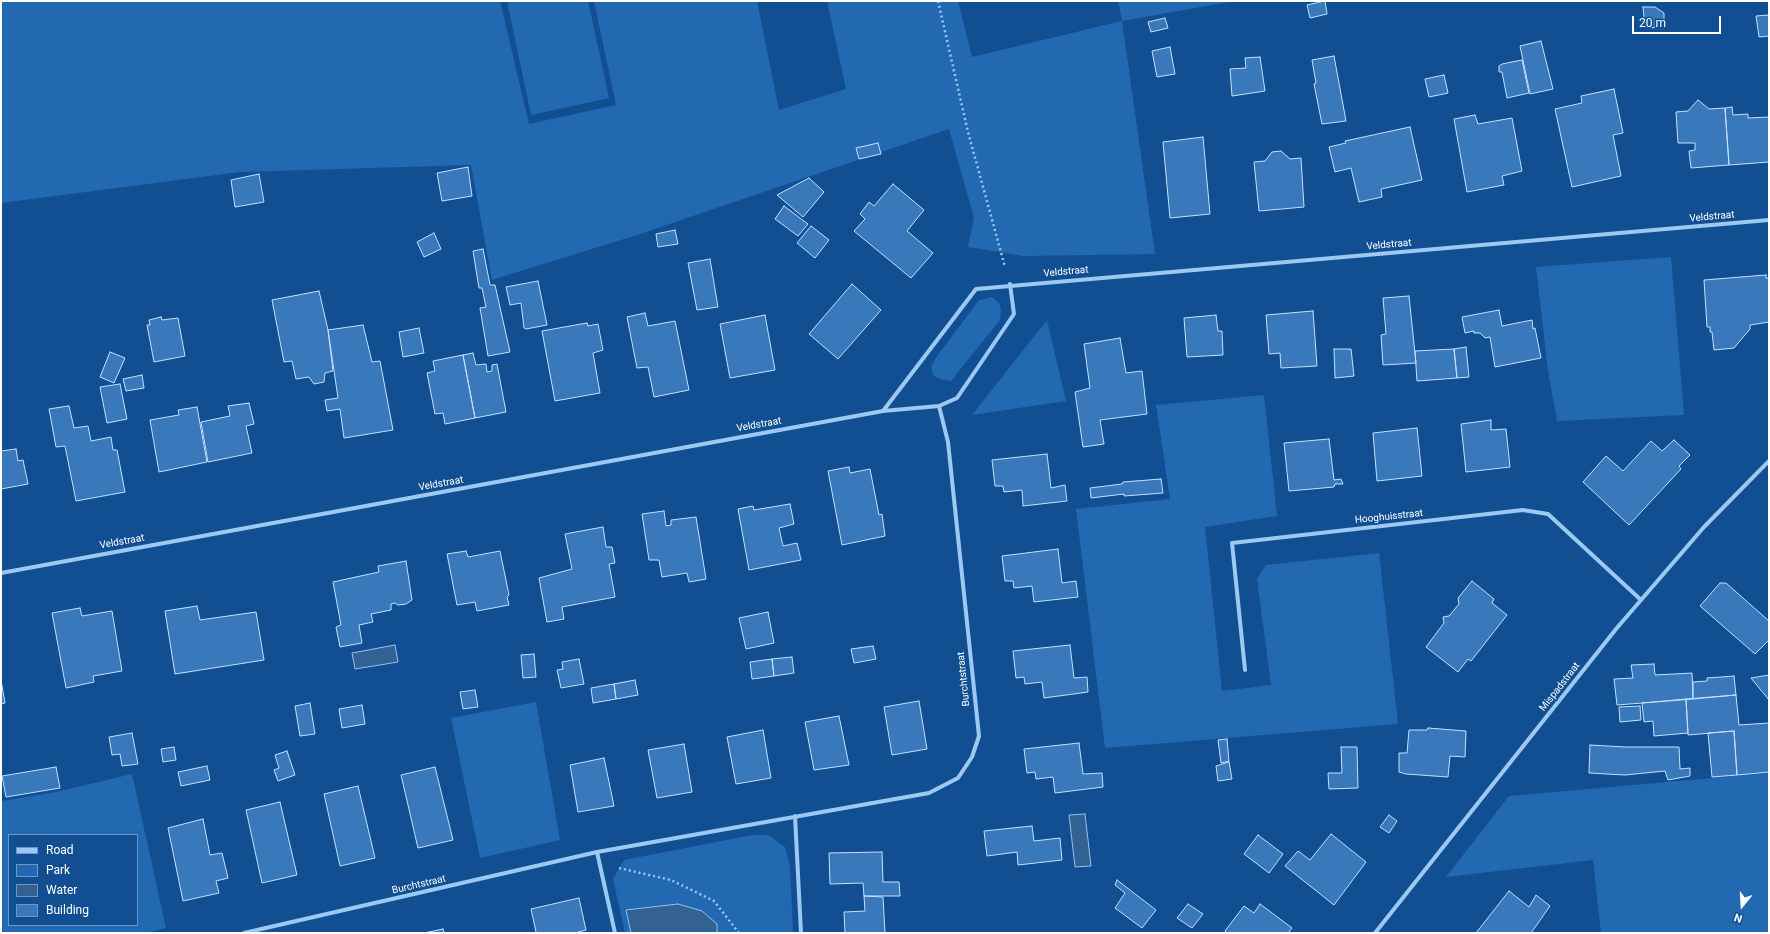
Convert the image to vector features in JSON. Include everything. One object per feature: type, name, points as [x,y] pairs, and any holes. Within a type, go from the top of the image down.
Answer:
[{"type":"street","name":"Veldstraat","points":[[883,411],[976,289],[1010,284],[1769,220]]},
{"type":"street","name":"Veldstraat","points":[[1,573],[883,411],[939,406],[957,398],[1014,314],[1010,284]]},
{"type":"street","name":"Burchtstraat","points":[[244,933],[597,852],[929,793],[958,778],[972,757],[978,736],[948,442],[939,406]]},
{"type":"street","name":"Mispadstraat","points":[[1375,933],[1606,641],[1704,527],[1769,461]]},
{"type":"street","name":"Hooghuisstraat","points":[[1245,670],[1232,542],[1522,510],[1548,514],[1641,600]]},
{"type":"street","points":[[795,816],[801,933]]},
{"type":"street","points":[[597,852],[615,933]]},
{"type":"path","points":[[938,1],[968,132],[1006,270]]},
{"type":"path","points":[[600,864],[671,880],[714,901],[739,933]]},
{"type":"green space","points":[[1,1],[500,1],[529,124],[616,105],[594,1],[757,1],[779,110],[846,89],[827,1],[958,1],[972,57],[1122,21],[1155,254],[1023,256],[968,247],[974,218],[949,129],[640,234],[492,280],[471,165],[240,172],[1,203]]},
{"type":"green space","points":[[507,1],[588,1],[609,98],[531,115]]},
{"type":"green space","points":[[1118,1],[1235,1],[1122,21]]},
{"type":"green space","points":[[1671,257],[1684,415],[1557,421],[1548,371],[1536,267]]},
{"type":"green space","points":[[992,297],[999,303],[1001,311],[1000,320],[951,381],[934,376],[931,367],[935,359],[979,300]]},
{"type":"green space","points":[[1047,320],[1066,401],[972,415]]},
{"type":"green space","points":[[1264,395],[1277,516],[1205,527],[1222,691],[1271,685],[1257,579],[1266,565],[1379,553],[1398,724],[1105,748],[1076,509],[1170,499],[1156,405]]},
{"type":"green space","points":[[536,702],[560,840],[480,858],[451,718]]},
{"type":"green space","points":[[1769,773],[1769,933],[1601,933],[1593,860],[1446,877],[1509,796]]},
{"type":"green space","points":[[132,774],[166,928],[145,933],[1,933],[1,801],[52,793]]},
{"type":"green space","points":[[752,835],[768,835],[785,847],[790,867],[793,933],[717,933],[716,924],[626,910],[631,933],[625,933],[613,879],[624,860]]},
{"type":"water","points":[[395,645],[398,662],[355,669],[352,653]]},
{"type":"water","points":[[1085,814],[1091,866],[1075,867],[1069,815]]},
{"type":"water","points":[[678,904],[702,911],[717,924],[717,933],[631,933],[626,910]]},
{"type":"building","points":[[1325,1],[1327,14],[1310,18],[1307,5]]},
{"type":"building","points":[[1643,7],[1655,7],[1664,13],[1664,26],[1652,28],[1642,19],[1644,17]]},
{"type":"building","points":[[1769,15],[1769,36],[1759,37],[1756,16]]},
{"type":"building","points":[[1165,18],[1168,28],[1151,32],[1148,22]]},
{"type":"building","points":[[1541,41],[1553,89],[1530,94],[1520,46]]},
{"type":"building","points":[[1170,47],[1175,74],[1157,77],[1152,51]]},
{"type":"building","points":[[1334,56],[1346,121],[1322,124],[1314,84],[1316,83],[1312,60]]},
{"type":"building","points":[[1260,57],[1265,91],[1232,96],[1230,69],[1246,68],[1245,58]]},
{"type":"building","points":[[1522,60],[1529,93],[1507,98],[1502,72],[1499,72],[1499,66]]},
{"type":"building","points":[[1444,75],[1448,93],[1429,97],[1425,79]]},
{"type":"building","points":[[1614,89],[1623,133],[1613,135],[1621,176],[1572,187],[1555,109],[1582,103],[1581,96]]},
{"type":"building","points":[[1698,100],[1709,109],[1725,108],[1729,165],[1691,168],[1689,151],[1695,150],[1695,143],[1678,143],[1676,112],[1688,111]]},
{"type":"building","points":[[1732,107],[1733,115],[1748,114],[1748,118],[1769,117],[1769,162],[1729,165],[1725,108]]},
{"type":"building","points":[[1475,115],[1478,124],[1512,118],[1522,171],[1502,176],[1504,185],[1467,192],[1454,119]]},
{"type":"building","points":[[1410,127],[1422,180],[1381,189],[1382,197],[1359,202],[1351,168],[1335,172],[1329,147],[1346,143],[1345,141]]},
{"type":"building","points":[[1203,137],[1210,214],[1170,218],[1163,142]]},
{"type":"building","points":[[878,143],[881,154],[859,159],[856,148]]},
{"type":"building","points":[[1281,151],[1290,159],[1301,158],[1304,207],[1259,211],[1254,162],[1265,161],[1272,152]]},
{"type":"building","points":[[468,167],[472,196],[442,201],[437,173]]},
{"type":"building","points":[[259,174],[264,202],[235,207],[231,180]]},
{"type":"building","points":[[809,178],[824,192],[803,217],[777,195]]},
{"type":"building","points":[[893,184],[924,210],[907,231],[933,253],[911,278],[854,231],[865,219],[860,214],[869,202],[874,206]]},
{"type":"building","points":[[784,206],[808,224],[798,236],[775,219]]},
{"type":"building","points":[[811,226],[829,240],[815,258],[797,243]]},
{"type":"building","points":[[675,230],[678,244],[658,247],[656,234]]},
{"type":"building","points":[[434,233],[441,249],[424,257],[417,242]]},
{"type":"building","points":[[483,249],[490,285],[495,285],[510,352],[488,356],[480,308],[486,307],[482,288],[479,288],[473,251]]},
{"type":"building","points":[[710,259],[718,307],[697,310],[688,263]]},
{"type":"building","points":[[1766,275],[1766,278],[1769,278],[1769,322],[1750,325],[1750,329],[1734,348],[1714,350],[1712,332],[1710,332],[1710,327],[1707,327],[1704,280]]},
{"type":"building","points":[[538,281],[547,325],[526,329],[524,328],[521,303],[510,305],[506,287]]},
{"type":"building","points":[[852,284],[881,310],[838,359],[809,334]]},
{"type":"building","points":[[319,291],[328,330],[333,371],[325,373],[324,382],[314,384],[309,377],[296,379],[292,361],[284,362],[272,300]]},
{"type":"building","points":[[1409,296],[1416,363],[1383,365],[1381,335],[1386,334],[1383,298]]},
{"type":"building","points":[[1499,310],[1502,326],[1532,320],[1541,358],[1495,367],[1490,337],[1485,338],[1480,333],[1474,333],[1474,331],[1465,333],[1462,317]]},
{"type":"building","points":[[1313,311],[1317,366],[1281,368],[1280,353],[1269,354],[1266,315]]},
{"type":"building","points":[[645,313],[648,326],[675,321],[689,390],[654,397],[648,367],[637,368],[627,317]]},
{"type":"building","points":[[765,315],[775,370],[730,378],[720,324]]},
{"type":"building","points":[[1216,315],[1218,331],[1222,331],[1223,355],[1187,357],[1184,318]]},
{"type":"building","points":[[161,317],[162,320],[178,318],[185,356],[154,362],[147,325],[150,325],[149,320]]},
{"type":"building","points":[[587,323],[588,326],[598,324],[603,350],[593,353],[600,393],[555,401],[542,331]]},
{"type":"building","points":[[363,325],[372,362],[380,361],[393,430],[344,438],[340,409],[327,411],[325,400],[338,398],[328,330]]},
{"type":"building","points":[[419,328],[424,353],[403,357],[399,332]]},
{"type":"building","points":[[1120,338],[1126,373],[1142,371],[1147,414],[1100,420],[1104,444],[1083,447],[1075,392],[1090,388],[1084,344]]},
{"type":"building","points":[[1466,347],[1469,377],[1457,378],[1454,349]]},
{"type":"building","points":[[1334,349],[1351,349],[1354,376],[1335,378]]},
{"type":"building","points":[[1454,349],[1457,378],[1417,381],[1415,351]]},
{"type":"building","points":[[110,352],[125,358],[114,383],[100,377]]},
{"type":"building","points":[[473,353],[476,365],[486,364],[487,372],[492,371],[492,365],[497,364],[506,412],[475,418],[463,355]]},
{"type":"building","points":[[463,355],[475,418],[445,424],[443,413],[435,414],[427,373],[435,371],[433,361]]},
{"type":"building","points":[[142,375],[144,388],[126,391],[123,379]]},
{"type":"building","points":[[120,384],[127,419],[107,423],[100,387]]},
{"type":"building","points":[[249,403],[254,424],[246,426],[252,453],[208,462],[201,422],[230,416],[228,406]]},
{"type":"building","points":[[69,406],[74,428],[88,426],[91,441],[111,437],[113,450],[117,450],[125,492],[76,501],[65,446],[56,447],[49,409]]},
{"type":"building","points":[[197,407],[207,462],[159,472],[150,420],[179,415],[178,410]]},
{"type":"building","points":[[1491,420],[1491,430],[1506,429],[1510,467],[1466,472],[1461,424]]},
{"type":"building","points":[[1417,428],[1422,476],[1377,481],[1373,433]]},
{"type":"building","points":[[1329,439],[1334,480],[1341,479],[1343,484],[1335,484],[1334,487],[1289,491],[1284,443]]},
{"type":"building","points":[[1674,440],[1690,455],[1679,466],[1681,469],[1629,525],[1583,482],[1606,456],[1623,471],[1651,441],[1662,451]]},
{"type":"building","points":[[16,449],[18,461],[23,460],[28,484],[1,489],[1,451]]},
{"type":"building","points":[[1047,454],[1051,488],[1065,485],[1067,501],[1023,506],[1022,490],[1004,492],[1003,486],[995,486],[992,460]]},
{"type":"building","points":[[849,467],[850,473],[870,469],[879,515],[882,514],[885,536],[842,545],[828,471]]},
{"type":"building","points":[[1161,479],[1163,493],[1124,496],[1124,494],[1091,498],[1090,488],[1122,484],[1123,482]]},
{"type":"building","points":[[790,504],[794,524],[779,528],[783,546],[797,543],[801,560],[749,570],[738,509],[753,506],[754,510]]},
{"type":"building","points":[[664,511],[666,526],[671,525],[671,520],[696,517],[706,579],[689,582],[687,573],[662,577],[659,560],[649,560],[642,514]]},
{"type":"building","points":[[603,527],[606,547],[612,547],[615,563],[609,564],[615,597],[562,607],[564,619],[547,622],[539,578],[572,569],[565,534]]},
{"type":"building","points":[[1058,549],[1062,583],[1076,581],[1078,597],[1034,602],[1032,586],[1014,588],[1013,581],[1005,581],[1002,556]]},
{"type":"building","points":[[466,551],[468,557],[500,551],[509,595],[507,597],[509,605],[477,611],[475,602],[457,605],[447,554]]},
{"type":"building","points":[[406,561],[412,600],[406,604],[391,604],[391,610],[371,614],[373,622],[359,625],[362,643],[340,647],[336,627],[341,625],[333,582],[379,572],[378,566]]},
{"type":"building","points":[[1472,581],[1494,599],[1492,603],[1507,615],[1471,661],[1468,659],[1458,672],[1426,647],[1444,623],[1443,617],[1449,616],[1459,604],[1458,598]]},
{"type":"building","points":[[1720,583],[1726,583],[1769,621],[1769,640],[1755,654],[1700,606]]},
{"type":"building","points":[[197,606],[200,620],[256,612],[264,660],[175,674],[165,611]]},
{"type":"building","points":[[80,608],[82,616],[112,611],[122,671],[93,676],[94,682],[66,688],[52,613]]},
{"type":"building","points":[[768,612],[774,643],[746,649],[739,618]]},
{"type":"building","points":[[1070,645],[1074,678],[1087,677],[1088,692],[1044,698],[1042,682],[1025,684],[1024,677],[1016,678],[1013,651]]},
{"type":"building","points":[[873,646],[876,659],[854,663],[851,649]]},
{"type":"building","points":[[534,654],[536,677],[523,678],[521,655]]},
{"type":"building","points":[[792,657],[794,673],[774,676],[772,659]]},
{"type":"building","points":[[579,659],[584,684],[561,688],[557,670],[563,669],[562,662]]},
{"type":"building","points":[[772,659],[774,676],[752,679],[750,662]]},
{"type":"building","points":[[1654,664],[1655,675],[1692,673],[1693,699],[1617,705],[1614,679],[1633,678],[1631,665]]},
{"type":"building","points":[[1769,675],[1769,700],[1751,678]]},
{"type":"building","points":[[1734,676],[1736,695],[1693,699],[1693,682],[1707,681],[1707,678]]},
{"type":"building","points":[[1,680],[5,703],[1,704]]},
{"type":"building","points":[[635,680],[638,695],[616,699],[614,684]]},
{"type":"building","points":[[614,684],[616,699],[593,703],[591,688]]},
{"type":"building","points":[[475,690],[478,707],[463,709],[460,692]]},
{"type":"building","points":[[1736,695],[1739,725],[1769,723],[1769,772],[1737,775],[1734,731],[1688,735],[1686,699]]},
{"type":"building","points":[[1686,699],[1688,733],[1654,736],[1653,721],[1644,722],[1642,703]]},
{"type":"building","points":[[919,701],[927,749],[892,755],[884,707]]},
{"type":"building","points":[[310,703],[315,734],[300,736],[295,706]]},
{"type":"building","points":[[362,705],[365,724],[342,728],[339,709]]},
{"type":"building","points":[[1640,706],[1641,720],[1620,722],[1619,707]]},
{"type":"building","points":[[839,716],[849,765],[814,770],[805,722]]},
{"type":"building","points":[[1428,728],[1466,731],[1465,757],[1450,756],[1448,777],[1406,774],[1399,772],[1399,753],[1407,753],[1409,730],[1427,730]]},
{"type":"building","points":[[763,730],[771,778],[736,784],[727,737]]},
{"type":"building","points":[[1734,731],[1737,775],[1712,777],[1708,733]]},
{"type":"building","points":[[132,733],[138,764],[122,766],[120,754],[112,755],[109,737]]},
{"type":"building","points":[[1227,739],[1229,761],[1221,763],[1218,740]]},
{"type":"building","points":[[1079,743],[1083,774],[1102,773],[1103,787],[1055,793],[1053,777],[1036,779],[1035,772],[1027,773],[1024,749]]},
{"type":"building","points":[[684,744],[692,792],[657,798],[648,750]]},
{"type":"building","points":[[1590,745],[1679,747],[1680,769],[1690,768],[1690,776],[1668,780],[1665,771],[1625,775],[1589,773]]},
{"type":"building","points":[[174,747],[176,760],[163,762],[161,749]]},
{"type":"building","points":[[1341,747],[1357,747],[1358,788],[1329,789],[1328,773],[1342,773]]},
{"type":"building","points":[[287,751],[295,775],[278,781],[274,770],[279,768],[275,755]]},
{"type":"building","points":[[604,758],[614,806],[578,812],[570,765]]},
{"type":"building","points":[[1229,762],[1232,779],[1218,781],[1216,766]]},
{"type":"building","points":[[207,766],[210,780],[181,786],[178,772]]},
{"type":"building","points":[[56,767],[60,788],[6,797],[2,776]]},
{"type":"building","points":[[435,767],[453,840],[418,848],[401,775]]},
{"type":"building","points":[[358,786],[375,858],[340,866],[324,794]]},
{"type":"building","points":[[280,802],[297,875],[262,883],[246,810]]},
{"type":"building","points":[[1389,815],[1397,821],[1389,833],[1380,827]]},
{"type":"building","points":[[203,819],[210,855],[222,853],[228,878],[216,881],[219,893],[183,901],[168,828]]},
{"type":"building","points":[[1032,826],[1034,841],[1060,838],[1062,860],[1018,865],[1017,852],[987,856],[984,831]]},
{"type":"building","points":[[1331,834],[1366,862],[1334,905],[1285,866],[1298,851],[1310,860]]},
{"type":"building","points":[[1258,835],[1283,854],[1269,873],[1244,854]]},
{"type":"building","points":[[882,852],[883,882],[899,882],[900,896],[864,896],[863,883],[830,884],[829,853]]},
{"type":"building","points":[[1117,880],[1156,910],[1142,928],[1115,908],[1125,893],[1115,885]]},
{"type":"building","points":[[1509,891],[1529,907],[1536,895],[1550,906],[1531,933],[1476,933]]},
{"type":"building","points":[[864,896],[883,897],[885,933],[845,933],[844,912],[865,911]]},
{"type":"building","points":[[579,898],[586,930],[574,933],[533,933],[536,932],[531,909]]},
{"type":"building","points":[[1188,904],[1203,914],[1192,928],[1177,918]]},
{"type":"building","points":[[1260,904],[1292,928],[1288,933],[1227,933],[1225,931],[1244,906],[1254,913]]},
{"type":"building","points":[[443,929],[444,933],[424,933]]}]
